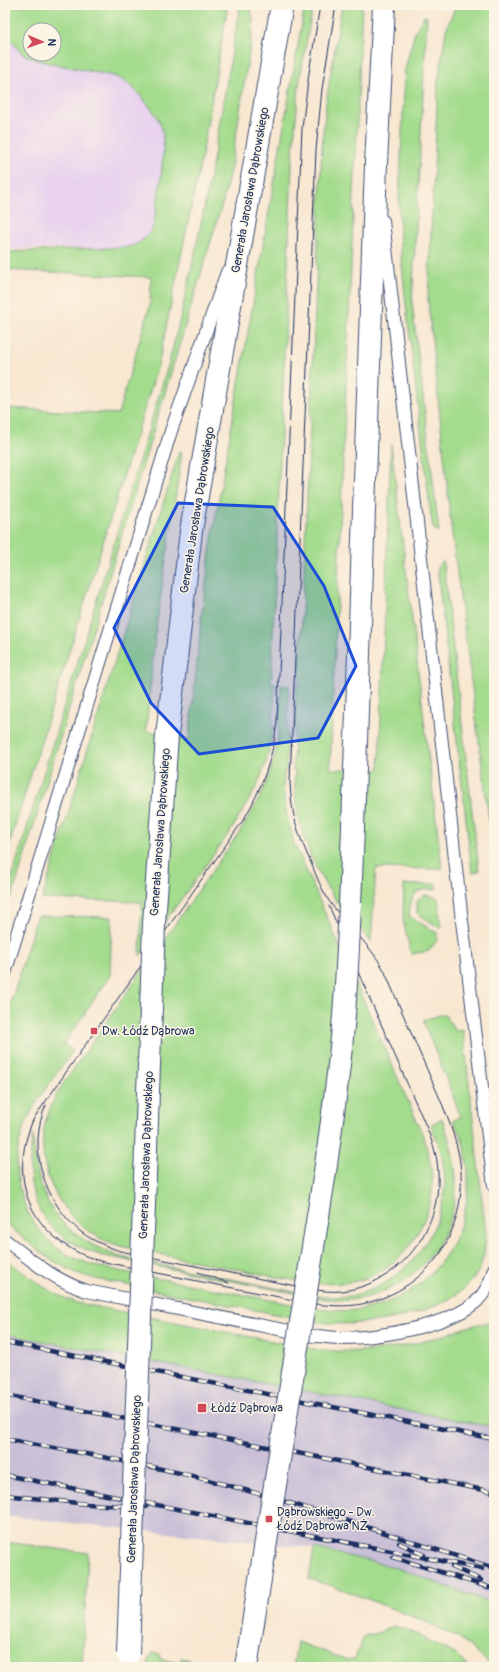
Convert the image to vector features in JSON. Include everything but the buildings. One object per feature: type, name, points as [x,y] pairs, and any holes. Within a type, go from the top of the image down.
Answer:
[{"type":"main road","name":"Generała Jarosława Dąbrowskiego","points":[[127,1661],[154,924],[166,736],[191,531],[282,5]]},
{"type":"main road","points":[[246,1667],[326,1172],[344,1016],[350,904],[376,164],[384,5]]},
{"type":"lane","points":[[376,164],[462,921],[494,1186]]},
{"type":"lane","points":[[5,973],[171,431],[243,230]]},
{"type":"lane","points":[[5,1240],[65,1283],[87,1291],[314,1336],[333,1338],[371,1337],[429,1324],[464,1310],[476,1302],[492,1286],[494,1269]]},
{"type":"highlighted area","points":[[178,503],[273,507],[324,586],[356,666],[318,738],[199,754],[151,703],[114,628]]},
{"type":"shaded area","points":[[5,16],[22,26],[22,62],[62,62],[62,55],[125,60],[170,130],[152,247],[5,249]]},
{"type":"shaded area","points":[[5,1334],[494,1427],[494,1604],[391,1566],[314,1548],[5,1516]]},
{"type":"green space","points":[[5,5],[228,5],[202,155],[159,362],[5,858],[5,408],[118,414],[150,305],[151,277],[5,270],[5,252],[127,247],[140,242],[147,236],[154,224],[163,160],[163,135],[160,122],[149,106],[127,83],[114,76],[45,62],[62,62],[62,22],[22,22],[22,53],[11,41],[5,28]]},
{"type":"green space","points":[[240,5],[250,5],[253,20],[252,34],[231,167],[223,201],[12,897],[9,895],[8,890],[168,366],[190,277],[208,187]]},
{"type":"green space","points":[[305,5],[313,5],[299,84],[292,164],[271,684],[275,684],[272,734],[267,760],[257,786],[232,829],[140,956],[142,902],[42,899],[179,452],[182,453],[156,627],[146,731],[189,740],[202,613],[212,538]]},
{"type":"green space","points":[[342,5],[362,5],[330,769],[379,770],[391,445],[442,869],[376,868],[371,942],[346,915],[329,890],[312,858],[300,824],[295,789],[295,770],[293,770],[296,686],[299,685],[322,145],[326,102]]},
{"type":"green space","points":[[456,5],[494,5],[494,858],[452,534],[428,300],[438,82],[446,30]]},
{"type":"green space","points":[[424,16],[427,17],[412,303],[439,532],[434,529],[432,524],[400,245],[399,200],[405,69],[415,32]]},
{"type":"green space","points":[[443,561],[479,871],[472,872],[437,567]]},
{"type":"green space","points":[[281,685],[289,686],[286,772],[284,772],[283,790],[289,826],[294,843],[422,1133],[432,1172],[431,1196],[424,1221],[417,1234],[401,1256],[382,1271],[362,1279],[340,1283],[318,1283],[294,1280],[138,1250],[107,1242],[84,1228],[62,1205],[54,1191],[44,1161],[43,1145],[45,1123],[51,1105],[60,1089],[238,834],[266,784],[276,750]]},
{"type":"green space","points":[[436,884],[436,890],[423,890],[418,891],[415,894],[412,898],[409,916],[437,933],[437,940],[429,951],[411,954],[403,920],[404,885]]},
{"type":"green space","points":[[425,895],[438,898],[441,929],[417,913],[417,901]]},
{"type":"green space","points":[[37,916],[112,917],[110,976],[64,1044],[73,1051],[34,1106],[25,1125],[19,1143],[17,1161],[18,1180],[22,1198],[29,1215],[39,1230],[52,1244],[71,1257],[99,1267],[312,1308],[344,1311],[363,1309],[391,1301],[415,1287],[435,1269],[451,1247],[462,1222],[467,1195],[468,1167],[462,1139],[453,1120],[461,1117],[423,1020],[444,1014],[456,1031],[463,1030],[486,1234],[485,1250],[479,1270],[466,1287],[439,1304],[423,1311],[390,1319],[348,1324],[316,1322],[96,1279],[76,1273],[48,1258],[5,1223],[5,1022]]},
{"type":"green space","points":[[442,1118],[452,1150],[456,1183],[454,1205],[448,1226],[438,1246],[425,1262],[409,1277],[391,1288],[371,1296],[349,1300],[324,1299],[100,1255],[79,1247],[63,1236],[50,1224],[40,1210],[34,1195],[30,1177],[30,1157],[33,1135],[39,1179],[54,1212],[66,1226],[81,1238],[99,1248],[121,1257],[306,1294],[343,1297],[366,1291],[383,1284],[397,1274],[411,1262],[431,1233],[443,1199],[445,1180],[441,1152],[431,1125]]},
{"type":"green space","points":[[5,1258],[39,1284],[77,1303],[313,1349],[358,1351],[400,1347],[437,1338],[477,1324],[494,1323],[494,1427],[5,1334]]},
{"type":"green space","points":[[5,1542],[88,1553],[82,1667],[6,1667]]},
{"type":"green space","points":[[314,1548],[391,1566],[494,1604],[494,1667],[492,1667],[460,1638],[424,1621],[344,1590],[309,1579]]},
{"type":"green space","points":[[393,1626],[406,1629],[455,1654],[469,1667],[293,1667],[297,1642],[348,1660],[355,1658],[364,1636],[377,1633]]},
{"type":"green space","points":[[152,1653],[160,1654],[160,1659],[180,1663],[181,1658],[190,1660],[189,1664],[201,1667],[148,1667],[149,1657],[151,1657]]},
{"type":"tram line","points":[[320,5],[302,128],[277,722],[270,760],[256,796],[244,819],[34,1118],[26,1142],[23,1165],[24,1186],[31,1206],[42,1224],[57,1239],[77,1252],[100,1261],[157,1273],[305,1302],[330,1306],[343,1306],[356,1305],[381,1299],[415,1280],[433,1262],[447,1241],[456,1218],[461,1193],[461,1168],[450,1124],[384,970],[365,943],[336,910],[324,893],[299,834],[292,805],[290,781],[316,150],[322,89],[336,5]]},
{"type":"tram line","points":[[46,1105],[40,1122],[38,1139],[42,1174],[49,1191],[68,1220],[81,1232],[95,1241],[120,1251],[319,1290],[342,1291],[363,1286],[382,1278],[399,1266],[413,1251],[424,1234],[432,1214],[437,1194],[437,1161],[426,1126],[329,906]]},
{"type":"tram line","points":[[198,1272],[229,1283]]},
{"type":"railway","points":[[5,1342],[494,1439]]},
{"type":"railway","points":[[5,1395],[494,1492]]},
{"type":"railway","points":[[5,1439],[130,1462],[204,1479],[314,1510],[494,1568]]},
{"type":"railway","points":[[5,1475],[482,1569]]},
{"type":"railway","points":[[5,1495],[87,1504],[146,1507]]},
{"type":"railway","points":[[399,1543],[424,1555]]},
{"type":"railway","points":[[393,1557],[494,1589]]},
{"type":"railway","points":[[452,1567],[481,1580]]},
{"type":"place","name":"Dw. Łódź Dąbrowa","points":[[94,1031]]},
{"type":"place","name":"Łódź Dąbrowa","points":[[202,1408]]},
{"type":"place","name":"Dąbrowskiego - Dw. Łódź Dąbrowa NŻ","points":[[269,1519]]}]
